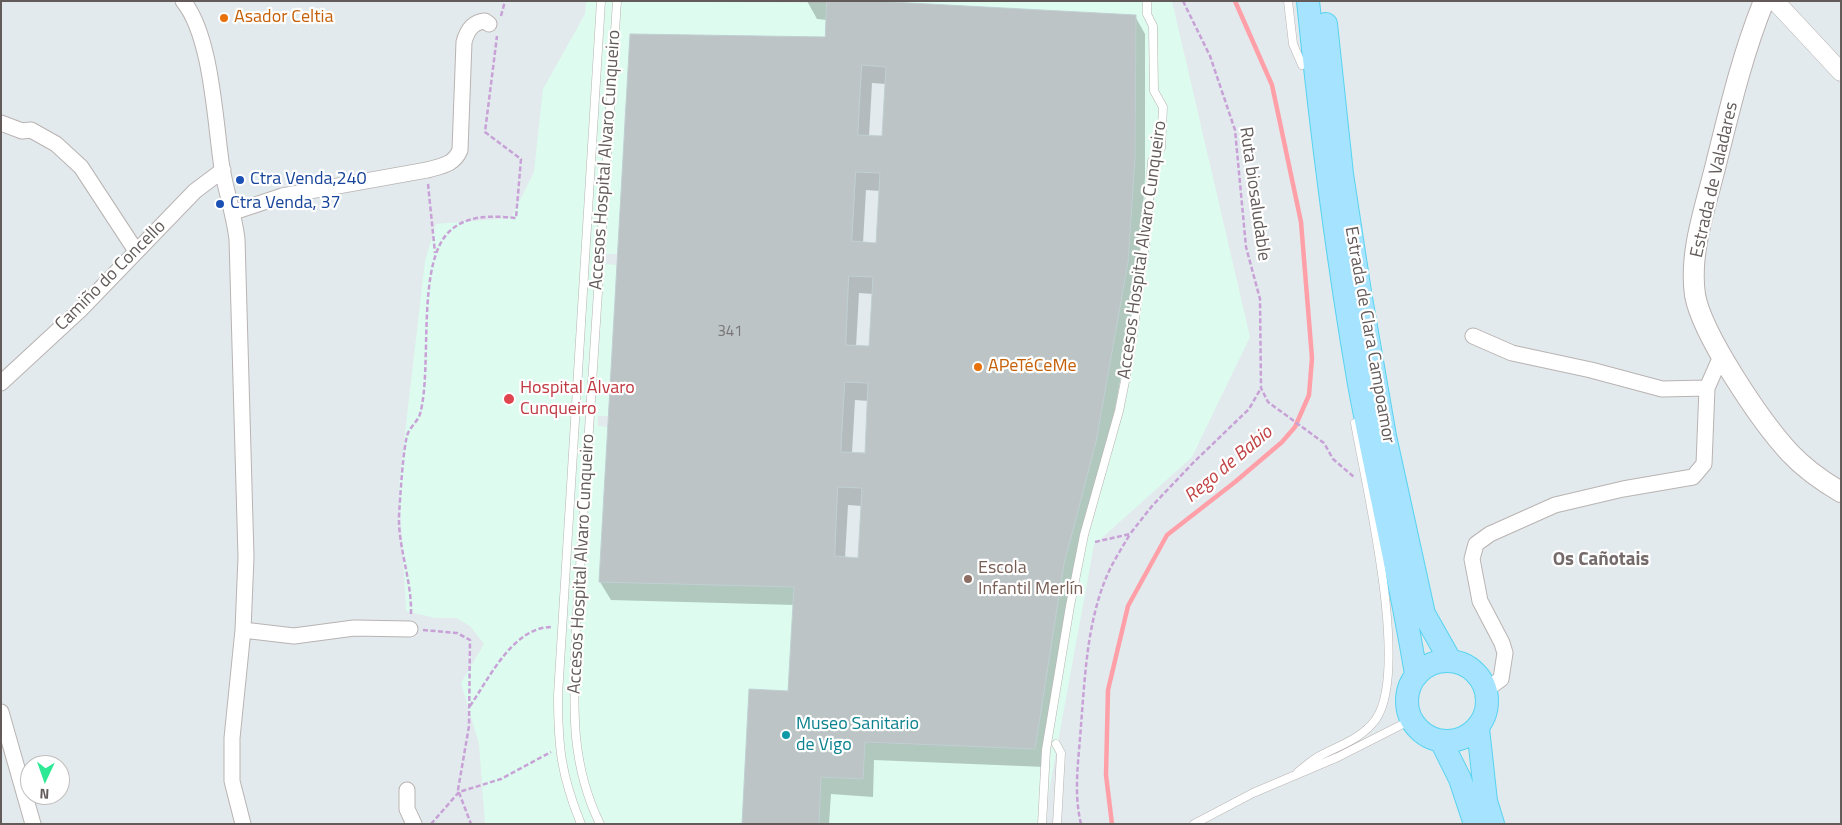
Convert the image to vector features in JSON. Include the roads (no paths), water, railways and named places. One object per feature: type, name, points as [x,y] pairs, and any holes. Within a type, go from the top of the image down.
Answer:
[{"type":"main road","name":"Estrada de Clara Campoamor","points":[[1296,1],[1302,65],[1325,244],[1352,406],[1372,451]]},
{"type":"main road","name":"Estrada de Clara Campoamor","points":[[1308,1],[1335,232],[1372,451],[1416,674]]},
{"type":"main road","name":"Estrada de Clara Campoamor","points":[[1324,1],[1344,184],[1385,436],[1424,614],[1450,660]]},
{"type":"main road","name":"Estrada de Valadares","points":[[1764,1],[1740,71],[1698,242],[1695,270],[1696,295],[1704,322],[1743,390],[1790,453],[1816,476],[1841,492]]},
{"type":"main road","points":[[1478,728],[1461,739],[1441,741],[1429,737],[1419,730],[1411,720],[1407,709],[1406,697],[1416,674],[1426,666],[1437,661],[1450,660],[1462,663],[1473,669],[1482,679],[1486,690],[1486,710],[1478,728],[1486,801],[1493,824]]},
{"type":"main road","points":[[1441,741],[1460,779],[1475,824]]},
{"type":"street","points":[[183,1],[200,34],[210,80],[223,170],[234,212],[246,557],[243,630],[232,738],[232,781],[243,824]]},
{"type":"street","points":[[1775,1],[1841,72]]},
{"type":"street","points":[[234,212],[282,196],[427,170],[448,164],[456,159],[460,150],[464,42],[467,31],[479,22],[496,26]]},
{"type":"street","points":[[1,123],[22,131],[31,130],[56,144],[81,167],[136,251]]},
{"type":"street","name":"Camiño do Concello","points":[[1,383],[80,310],[195,191],[223,170]]},
{"type":"street","points":[[1472,336],[1512,353],[1591,370],[1662,389],[1707,388]]},
{"type":"street","points":[[1486,690],[1501,679],[1505,653],[1502,643],[1480,601],[1472,559],[1476,544],[1490,534],[1554,505],[1623,489],[1693,477],[1704,464],[1707,388],[1722,354]]},
{"type":"street","points":[[243,630],[294,636],[354,628],[410,629]]},
{"type":"street","points":[[1,712],[33,824]]},
{"type":"street","points":[[407,790],[407,809],[414,824]]},
{"type":"lane","name":"Accesos Hospital Alvaro Cunqueiro","points":[[581,824],[562,769],[558,695],[601,1]]},
{"type":"lane","name":"Accesos Hospital Alvaro Cunqueiro","points":[[600,824],[581,775],[575,740],[574,697],[576,628],[617,1]]},
{"type":"lane","name":"Accesos Hospital Alvaro Cunqueiro","points":[[1042,824],[1046,750],[1082,542],[1119,411],[1130,356],[1147,230],[1152,161],[1161,148],[1162,107],[1154,90],[1153,26],[1147,14],[1147,1]]},
{"type":"lane","points":[[1288,1],[1294,44],[1302,65]]},
{"type":"lane","points":[[1298,772],[1315,758],[1354,740],[1376,719],[1385,697],[1390,677],[1389,644],[1377,543],[1354,415]]},
{"type":"lane","points":[[1194,824],[1298,772],[1338,757],[1411,720]]},
{"type":"lane","points":[[1056,744],[1061,753],[1057,824]]},
{"type":"waterway","name":"Rego de Babio","points":[[1112,824],[1106,775],[1108,690],[1128,606],[1167,535],[1235,482],[1282,442],[1295,427],[1309,395],[1312,358],[1301,222],[1272,85],[1235,1]]},
{"type":"place","name":"Asador Celtia","points":[[224,18]]},
{"type":"place","name":"Ctra Venda,240","points":[[240,180]]},
{"type":"place","name":"Ctra Venda, 37","points":[[220,204]]},
{"type":"place","name":"APeTéCeMe","points":[[978,367]]},
{"type":"place","name":"Hospital Álvaro Cunqueiro","points":[[509,399]]},
{"type":"place","name":"Escola Infantil Merlín","points":[[968,579]]},
{"type":"place","name":"Museo Sanitario de Vigo","points":[[786,735]]},
{"type":"district","name":"Os Cañotais","points":[[1601,560]]}]
